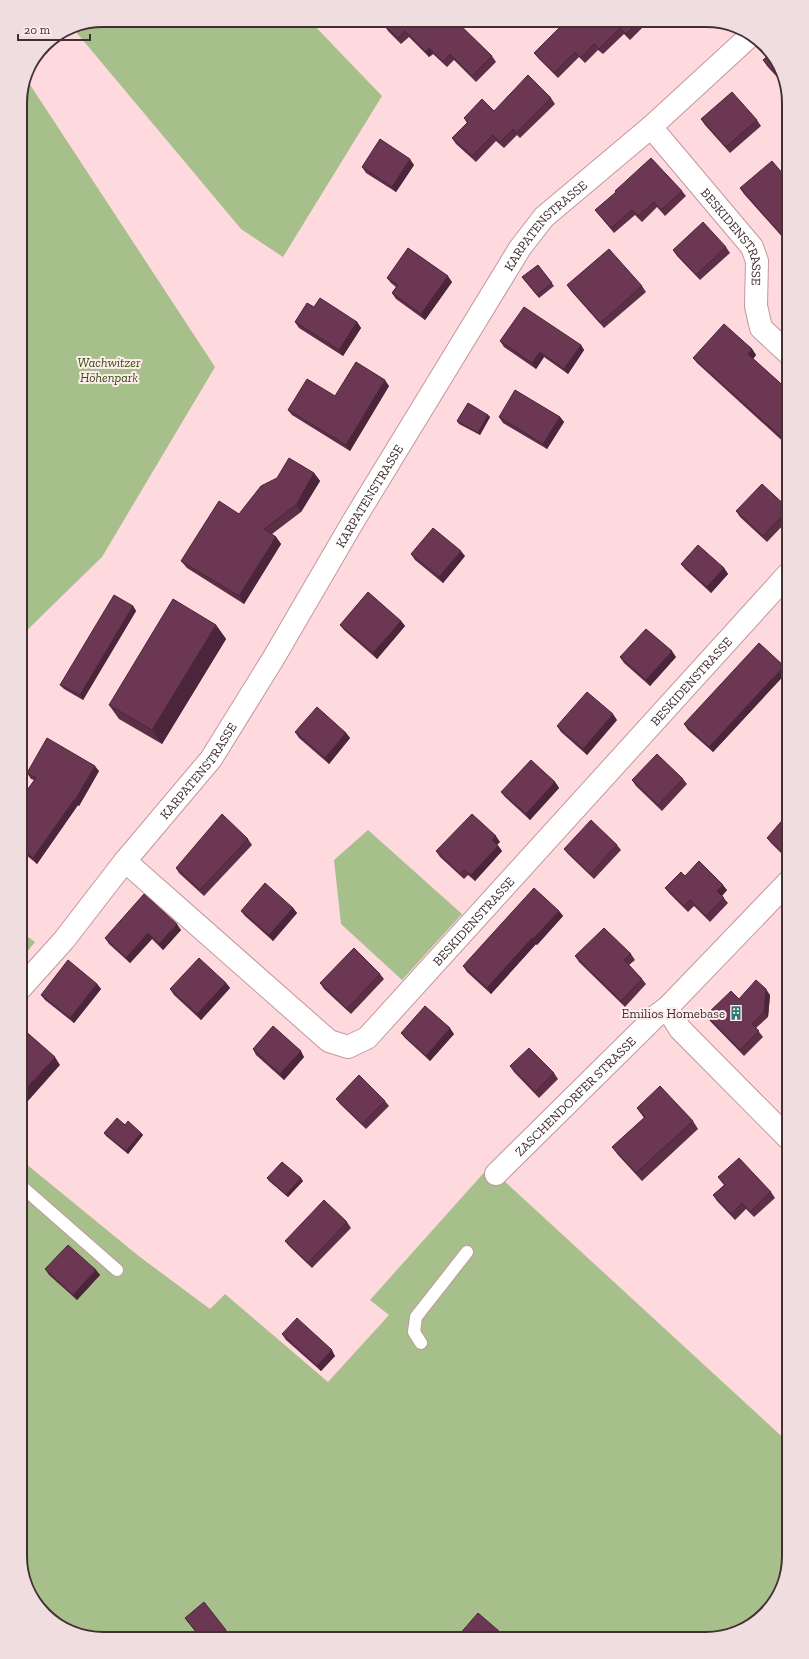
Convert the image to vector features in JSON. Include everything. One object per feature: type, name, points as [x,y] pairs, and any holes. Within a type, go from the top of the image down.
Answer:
[{"type":"street","name":"KARPATENSTRASSE","points":[[27,981],[64,940],[125,861],[211,759],[273,658],[358,513],[520,248],[544,217],[651,127],[747,39]]},
{"type":"street","name":"BESKIDENSTRASSE","points":[[651,127],[752,247],[757,261],[756,306],[761,328],[782,348]]},
{"type":"street","name":"BESKIDENSTRASSE","points":[[125,861],[329,1041],[348,1047],[367,1038],[782,581]]},
{"type":"street","name":"ZASCHENDORFER STRASSE","points":[[496,1174],[656,1016],[667,1008],[782,888]]},
{"type":"street","points":[[667,1008],[680,1029],[782,1132]]},
{"type":"lane","points":[[27,1192],[118,1270]]},
{"type":"lane","points":[[421,1343],[414,1332],[416,1317],[466,1252]]},
{"type":"green space","points":[[98,27],[316,27],[382,96],[283,257],[241,229],[76,32],[88,28]]},
{"type":"green space","name":"Wachwitzer Höhenpark","points":[[30,84],[215,367],[102,557],[27,630],[27,98]]},
{"type":"green space","points":[[368,830],[462,914],[402,980],[341,924],[334,860]]},
{"type":"green space","points":[[27,936],[35,942],[27,952]]},
{"type":"green space","points":[[27,1165],[140,1257],[210,1309],[225,1294],[328,1382],[389,1315],[370,1300],[489,1167],[782,1437],[781,1566],[778,1581],[774,1590],[760,1610],[744,1622],[731,1628],[711,1632],[98,1632],[88,1631],[69,1624],[49,1610],[37,1594],[31,1581],[27,1561]]},
{"type":"building","points":[[386,27],[462,27],[492,56],[472,76],[450,54],[443,62],[429,48],[426,52],[405,31],[398,38]]},
{"type":"building","points":[[560,27],[633,27],[626,34],[620,28],[599,49],[594,44],[581,58],[575,52],[554,73],[534,53]]},
{"type":"building","points":[[766,57],[776,74],[763,60]]},
{"type":"building","points":[[528,75],[551,98],[516,133],[513,129],[500,142],[493,135],[472,156],[452,138],[468,122],[464,118],[482,99],[494,111]]},
{"type":"building","points":[[732,92],[757,120],[726,147],[701,119]]},
{"type":"building","points":[[380,139],[410,159],[392,187],[362,167]]},
{"type":"building","points":[[651,158],[682,191],[661,210],[654,202],[638,216],[632,210],[611,228],[595,210]]},
{"type":"building","points":[[772,161],[782,173],[782,235],[740,188]]},
{"type":"building","points":[[703,222],[726,247],[696,275],[673,250]]},
{"type":"building","points":[[408,248],[448,276],[421,314],[392,293],[398,285],[387,278]]},
{"type":"building","points":[[609,249],[642,286],[600,323],[567,285]]},
{"type":"building","points":[[538,265],[552,283],[537,295],[522,277]]},
{"type":"building","points":[[320,298],[357,322],[339,350],[295,322],[307,303],[314,307]]},
{"type":"building","points":[[524,307],[581,345],[564,369],[540,352],[532,363],[500,341]]},
{"type":"building","points":[[724,324],[752,349],[748,354],[782,385],[782,438],[693,358]]},
{"type":"building","points":[[356,362],[385,380],[346,445],[288,410],[307,379],[335,396]]},
{"type":"building","points":[[515,390],[560,417],[543,444],[499,417]]},
{"type":"building","points":[[468,403],[488,415],[478,433],[457,421]]},
{"type":"building","points":[[289,458],[314,473],[296,505],[264,529],[276,537],[239,596],[181,561],[219,501],[239,514],[261,486],[277,478]]},
{"type":"building","points":[[762,484],[782,503],[782,516],[763,536],[736,511]]},
{"type":"building","points":[[433,528],[461,551],[439,577],[411,554]]},
{"type":"building","points":[[698,545],[724,568],[707,587],[681,564]]},
{"type":"building","points":[[368,592],[401,621],[373,653],[340,625]]},
{"type":"building","points":[[114,595],[133,606],[80,695],[60,685]]},
{"type":"building","points":[[173,599],[216,625],[152,730],[109,705]]},
{"type":"building","points":[[646,629],[672,651],[646,680],[620,657]]},
{"type":"building","points":[[759,643],[782,664],[782,668],[709,747],[684,724]]},
{"type":"building","points":[[587,692],[613,714],[583,749],[557,726]]},
{"type":"building","points":[[317,707],[346,733],[325,758],[295,732]]},
{"type":"building","points":[[47,738],[95,766],[75,800],[33,858],[27,853],[27,790],[36,778],[27,773]]},
{"type":"building","points":[[657,754],[683,779],[658,805],[632,780]]},
{"type":"building","points":[[531,760],[555,782],[526,814],[501,792]]},
{"type":"building","points":[[222,814],[248,839],[200,890],[176,868]]},
{"type":"building","points":[[472,814],[496,836],[492,840],[498,846],[471,875],[464,870],[460,874],[436,851]]},
{"type":"building","points":[[591,820],[617,845],[590,874],[564,849]]},
{"type":"building","points":[[782,820],[782,852],[767,838]]},
{"type":"building","points":[[699,861],[723,885],[717,891],[724,898],[706,916],[690,900],[684,906],[665,888],[681,872],[685,876]]},
{"type":"building","points":[[265,883],[293,908],[269,935],[241,911]]},
{"type":"building","points":[[534,888],[559,911],[533,939],[532,938],[487,988],[463,966]]},
{"type":"building","points":[[144,894],[177,924],[159,944],[148,933],[126,958],[105,938]]},
{"type":"building","points":[[604,928],[631,954],[624,960],[642,979],[621,1001],[575,956]]},
{"type":"building","points":[[354,948],[380,974],[347,1009],[320,983]]},
{"type":"building","points":[[199,958],[226,983],[197,1014],[170,989]]},
{"type":"building","points":[[68,960],[97,984],[70,1018],[41,995]]},
{"type":"building","points":[[756,980],[766,989],[764,1012],[752,1024],[759,1031],[740,1050],[706,1015],[731,991],[739,999]]},
{"type":"building","points":[[425,1006],[450,1028],[426,1056],[401,1033]]},
{"type":"building","points":[[273,1026],[301,1051],[280,1074],[253,1049]]},
{"type":"building","points":[[27,1032],[55,1057],[27,1087]]},
{"type":"building","points":[[529,1048],[554,1073],[535,1092],[510,1066]]},
{"type":"building","points":[[359,1075],[385,1101],[362,1124],[336,1099]]},
{"type":"building","points":[[660,1086],[693,1121],[636,1173],[612,1147],[645,1117],[637,1108]]},
{"type":"building","points":[[117,1118],[125,1125],[128,1121],[141,1133],[126,1151],[104,1133]]},
{"type":"building","points":[[739,1158],[771,1192],[750,1212],[742,1203],[731,1214],[713,1195],[725,1185],[718,1177]]},
{"type":"building","points":[[282,1162],[301,1178],[286,1195],[267,1178]]},
{"type":"building","points":[[324,1200],[347,1222],[308,1263],[285,1241]]},
{"type":"building","points":[[68,1245],[96,1270],[73,1295],[45,1269]]},
{"type":"building","points":[[297,1318],[332,1350],[317,1366],[282,1334]]},
{"type":"building","points":[[204,1602],[226,1630],[224,1632],[196,1632],[185,1618]]},
{"type":"building","points":[[478,1613],[500,1632],[461,1632]]},
{"type":"place","name":"Emilios Homebase","points":[[736,1013]]}]
